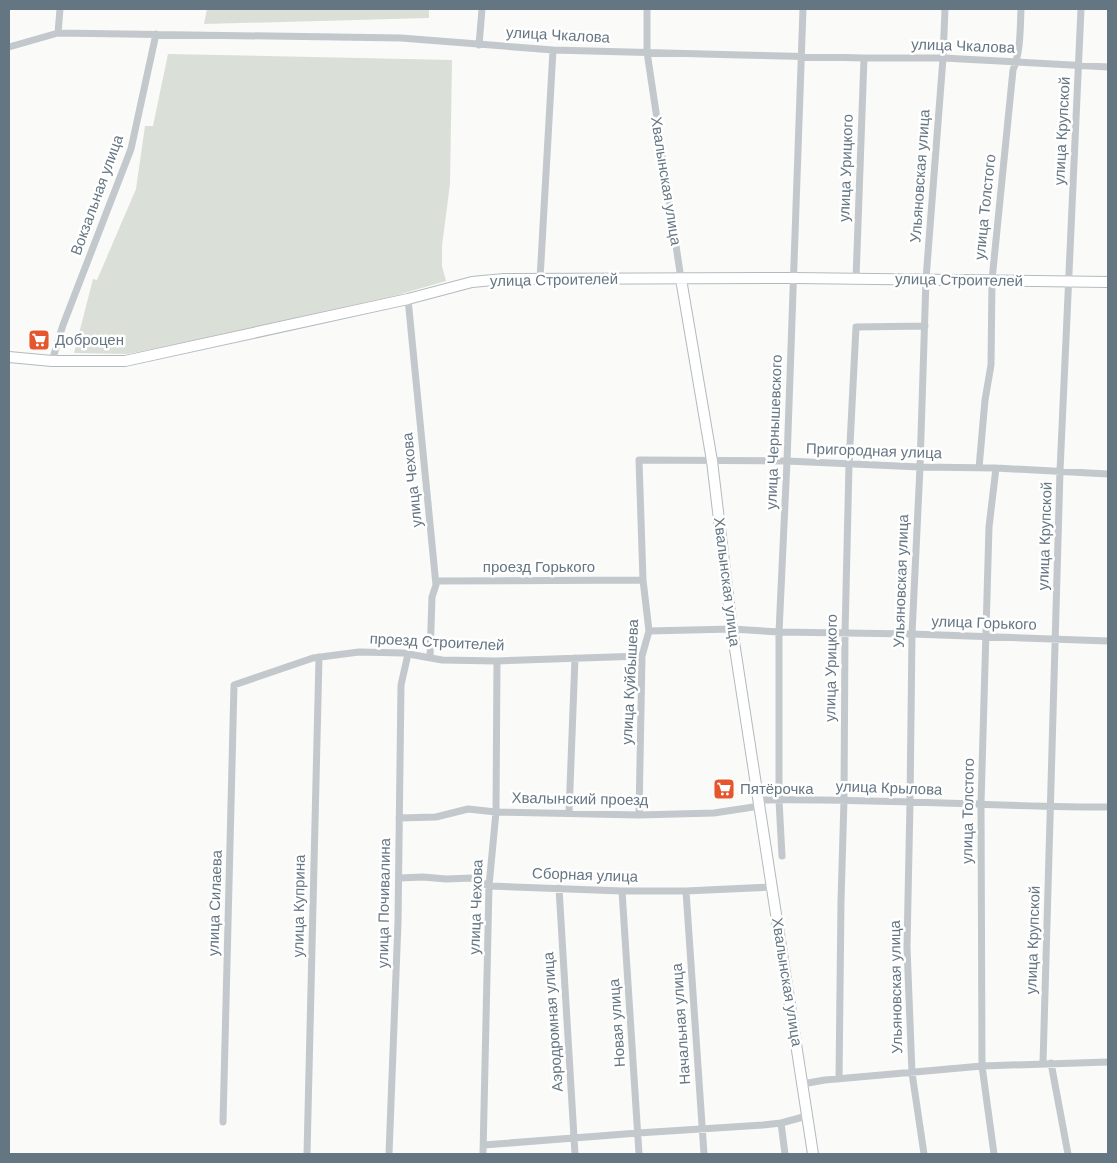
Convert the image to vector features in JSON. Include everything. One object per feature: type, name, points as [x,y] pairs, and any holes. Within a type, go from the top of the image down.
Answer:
[{"type":"street","points":[[58,33],[60,9]]},
{"type":"street","points":[[479,45],[482,9]]},
{"type":"street","name":"Хвалынская улица","points":[[647,9],[647,52],[681,278],[712,460],[732,629],[813,1154]]},
{"type":"street","name":"улица Чернышевского","points":[[782,856],[779,800],[779,632],[803,9]]},
{"type":"street","name":"Ульяновская улица","points":[[924,1154],[912,1073],[907,947],[912,634],[926,279],[945,9]]},
{"type":"street","name":"улица Толстого","points":[[979,468],[985,400],[991,364],[992,280],[1021,9]]},
{"type":"street","name":"улица Крупской","points":[[1068,1154],[1047,1063],[1051,807],[1060,471],[1081,9]]},
{"type":"street","name":"улица Чкалова","points":[[9,46],[58,33],[401,38],[553,50],[741,56],[943,58],[1108,67]]},
{"type":"street","name":"Вокзальная улица","points":[[52,361],[63,325],[131,148],[156,34]]},
{"type":"street","points":[[540,279],[553,50]]},
{"type":"street","name":"улица Урицкого","points":[[856,279],[864,58]]},
{"type":"street","name":"улица Строителей","points":[[9,357],[52,361],[125,362],[408,299],[472,282],[504,279],[794,278],[1108,282]]},
{"type":"street","name":"улица Чехова","points":[[408,299],[436,581],[432,597],[430,658]]},
{"type":"street","name":"улица Урицкого","points":[[839,1079],[845,634],[849,464],[856,327],[925,326]]},
{"type":"street","name":"Пригородная улица","points":[[639,460],[787,461],[1108,474]]},
{"type":"street","name":"улица Куйбышева","points":[[639,460],[643,580],[649,631],[642,656],[639,815]]},
{"type":"street","name":"улица Толстого","points":[[994,1154],[982,1066],[981,804],[989,527],[996,468]]},
{"type":"street","name":"проезд Горького","points":[[436,581],[643,580]]},
{"type":"street","name":"улица Горького","points":[[649,631],[732,629],[845,634],[912,634],[1108,640]]},
{"type":"street","name":"проезд Строителей","points":[[234,684],[313,658],[358,652],[408,654],[442,660],[497,661],[642,656]]},
{"type":"street","name":"улица Почивалина","points":[[389,1154],[398,878],[401,686],[408,654]]},
{"type":"street","name":"улица Куприна","points":[[307,1154],[319,658]]},
{"type":"street","points":[[569,813],[575,658]]},
{"type":"street","name":"улица Чехова","points":[[484,1154],[489,886],[496,812],[497,661]]},
{"type":"street","name":"улица Силаева","points":[[223,1122],[234,684]]},
{"type":"street","name":"улица Крылова","points":[[760,803],[779,800],[844,800],[1051,807],[1108,807]]},
{"type":"street","name":"Хвалынский проезд","points":[[399,818],[436,817],[468,809],[496,812],[639,815],[714,813],[760,803]]},
{"type":"street","name":"Сборная улица","points":[[398,878],[472,878],[489,886],[622,891],[772,888]]},
{"type":"street","name":"Аэродромная улица","points":[[558,888],[575,1154]]},
{"type":"street","name":"Новая улица","points":[[622,891],[639,1154]]},
{"type":"street","name":"Начальная улица","points":[[686,891],[704,1154]]},
{"type":"street","points":[[802,1084],[982,1066],[1108,1062]]},
{"type":"street","points":[[484,1145],[638,1133],[764,1126],[807,1116]]},
{"type":"street","points":[[781,1123],[785,1154]]},
{"type":"shaded area","points":[[207,9],[429,9],[429,18],[204,24]]},
{"type":"shaded area","points":[[168,54],[452,60],[450,184],[442,246],[442,266],[446,281],[394,296],[127,354],[74,353],[93,279],[97,280],[136,189],[145,126],[153,126]]},
{"type":"place","name":"Доброцен","points":[[39,340]]},
{"type":"place","name":"Пятёрочка","points":[[724,789]]}]
